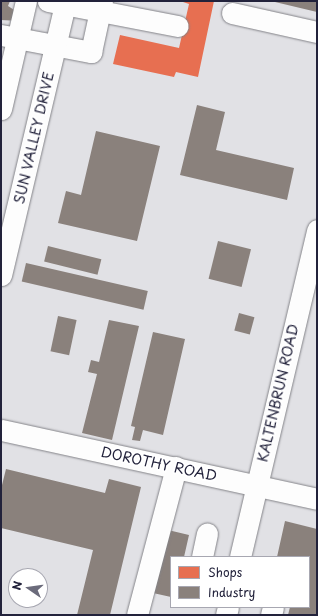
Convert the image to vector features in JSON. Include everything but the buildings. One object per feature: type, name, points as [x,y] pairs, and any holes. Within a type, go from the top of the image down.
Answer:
[{"type":"street","points":[[1,109],[10,37],[26,1]]},
{"type":"street","points":[[60,2],[101,6],[178,26]]},
{"type":"street","name":"SUN VALLEY DRIVE","points":[[1,275],[55,47],[60,2]]},
{"type":"street","points":[[10,37],[55,47],[91,52],[101,6]]},
{"type":"street","points":[[232,13],[317,32]]},
{"type":"street","name":"KALTENBRUN ROAD","points":[[240,556],[317,230]]},
{"type":"street","name":"DOROTHY ROAD","points":[[1,430],[317,499]]},
{"type":"street","points":[[137,615],[176,467]]},
{"type":"street","points":[[202,556],[207,534]]},
{"type":"shaded area","points":[[1,1],[317,1],[317,615],[1,615]]}]
